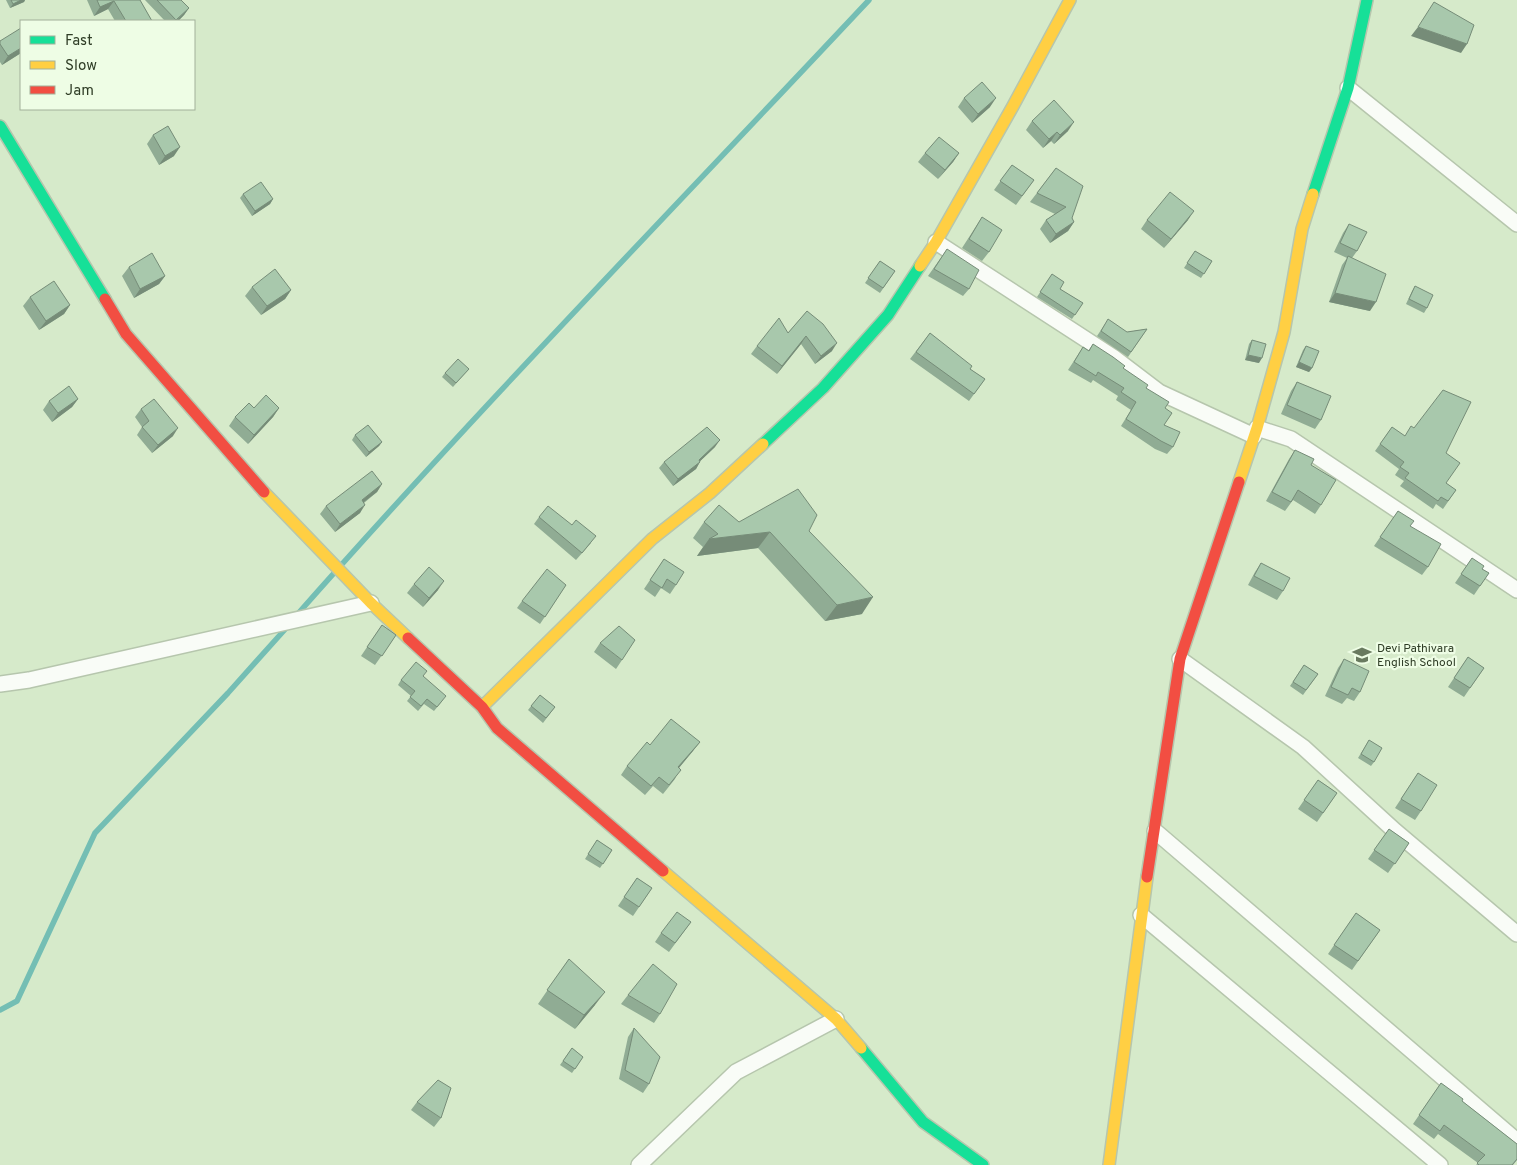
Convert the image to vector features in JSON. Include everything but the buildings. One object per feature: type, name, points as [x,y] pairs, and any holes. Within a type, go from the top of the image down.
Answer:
[{"type":"street","points":[[482,707],[652,539],[710,493],[823,388],[888,315],[936,242],[1018,98],[1070,0]]},
{"type":"street","points":[[1109,1165],[1141,914],[1180,659],[1255,432],[1284,332],[1302,229],[1348,88],[1367,0]]},
{"type":"street","points":[[1348,88],[1517,224]]},
{"type":"street","points":[[0,126],[126,334],[262,489],[371,603],[482,707],[497,728],[836,1019],[923,1122],[983,1165]]},
{"type":"street","points":[[936,242],[1113,357],[1159,392],[1255,432],[1291,439],[1517,590]]},
{"type":"street","points":[[0,684],[28,680],[371,603]]},
{"type":"street","points":[[1180,659],[1303,748],[1395,831],[1517,934]]},
{"type":"street","points":[[1154,831],[1517,1141]]},
{"type":"street","points":[[1141,914],[1440,1165]]},
{"type":"street","points":[[639,1165],[736,1072],[836,1019]]},
{"type":"waterway","points":[[295,617],[436,460],[869,0]]},
{"type":"waterway","points":[[0,1010],[17,1001],[95,833],[228,693],[288,626]]},
{"type":"traffic: fast","points":[[1313,194],[1348,88],[1367,0]]},
{"type":"traffic: fast","points":[[0,126],[105,299]]},
{"type":"traffic: fast","points":[[763,444],[823,388],[888,315],[920,266]]},
{"type":"traffic: fast","points":[[861,1048],[923,1122],[983,1165]]},
{"type":"traffic: slow","points":[[920,266],[936,242],[1013,106],[1070,0]]},
{"type":"traffic: slow","points":[[1239,482],[1257,428],[1284,332],[1302,229],[1313,194]]},
{"type":"traffic: slow","points":[[482,707],[652,539],[710,493],[763,444]]},
{"type":"traffic: slow","points":[[264,492],[371,603],[408,638]]},
{"type":"traffic: slow","points":[[663,871],[836,1019],[861,1048]]},
{"type":"traffic: slow","points":[[1109,1165],[1147,877]]},
{"type":"traffic: jam","points":[[105,299],[126,334],[264,492]]},
{"type":"traffic: jam","points":[[1147,877],[1180,659],[1239,482]]},
{"type":"traffic: jam","points":[[408,638],[482,707],[497,728],[663,871]]},
{"type":"place","name":"Devi Pathivara English School","points":[[1362,655]]}]
